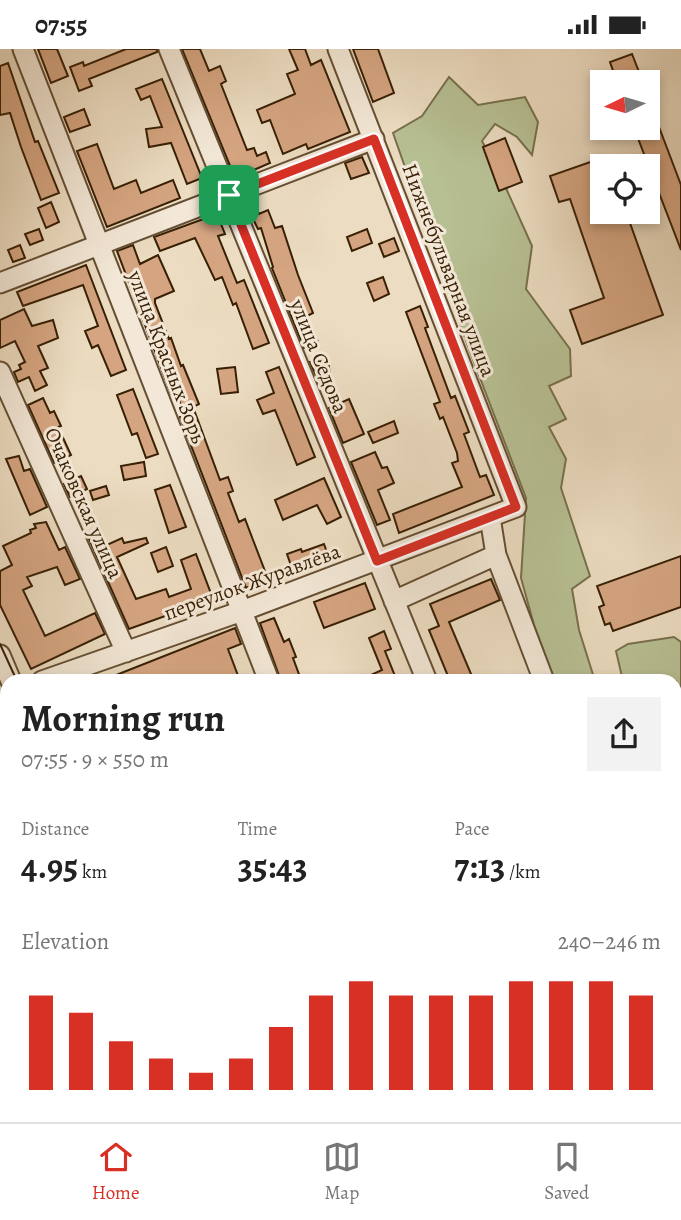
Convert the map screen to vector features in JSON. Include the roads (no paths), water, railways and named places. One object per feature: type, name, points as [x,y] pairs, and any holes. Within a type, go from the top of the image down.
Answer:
[{"type":"street","name":"улица Красных Зорь","points":[[23,49],[266,674]]},
{"type":"street","name":"улица Седова","points":[[169,49],[424,674]]},
{"type":"street","name":"Нижнебульварная улица","points":[[338,49],[516,507]]},
{"type":"street","points":[[0,283],[374,139]]},
{"type":"street","name":"Очаковская улица","points":[[0,372],[126,652]]},
{"type":"street","name":"переулок Журавлёва","points":[[62,674],[242,611],[516,507]]},
{"type":"street","points":[[490,517],[496,555],[541,674]]},
{"type":"street","points":[[394,601],[496,555]]},
{"type":"street","points":[[0,655],[8,674]]},
{"type":"tram line","points":[[0,644],[14,674]]}]
